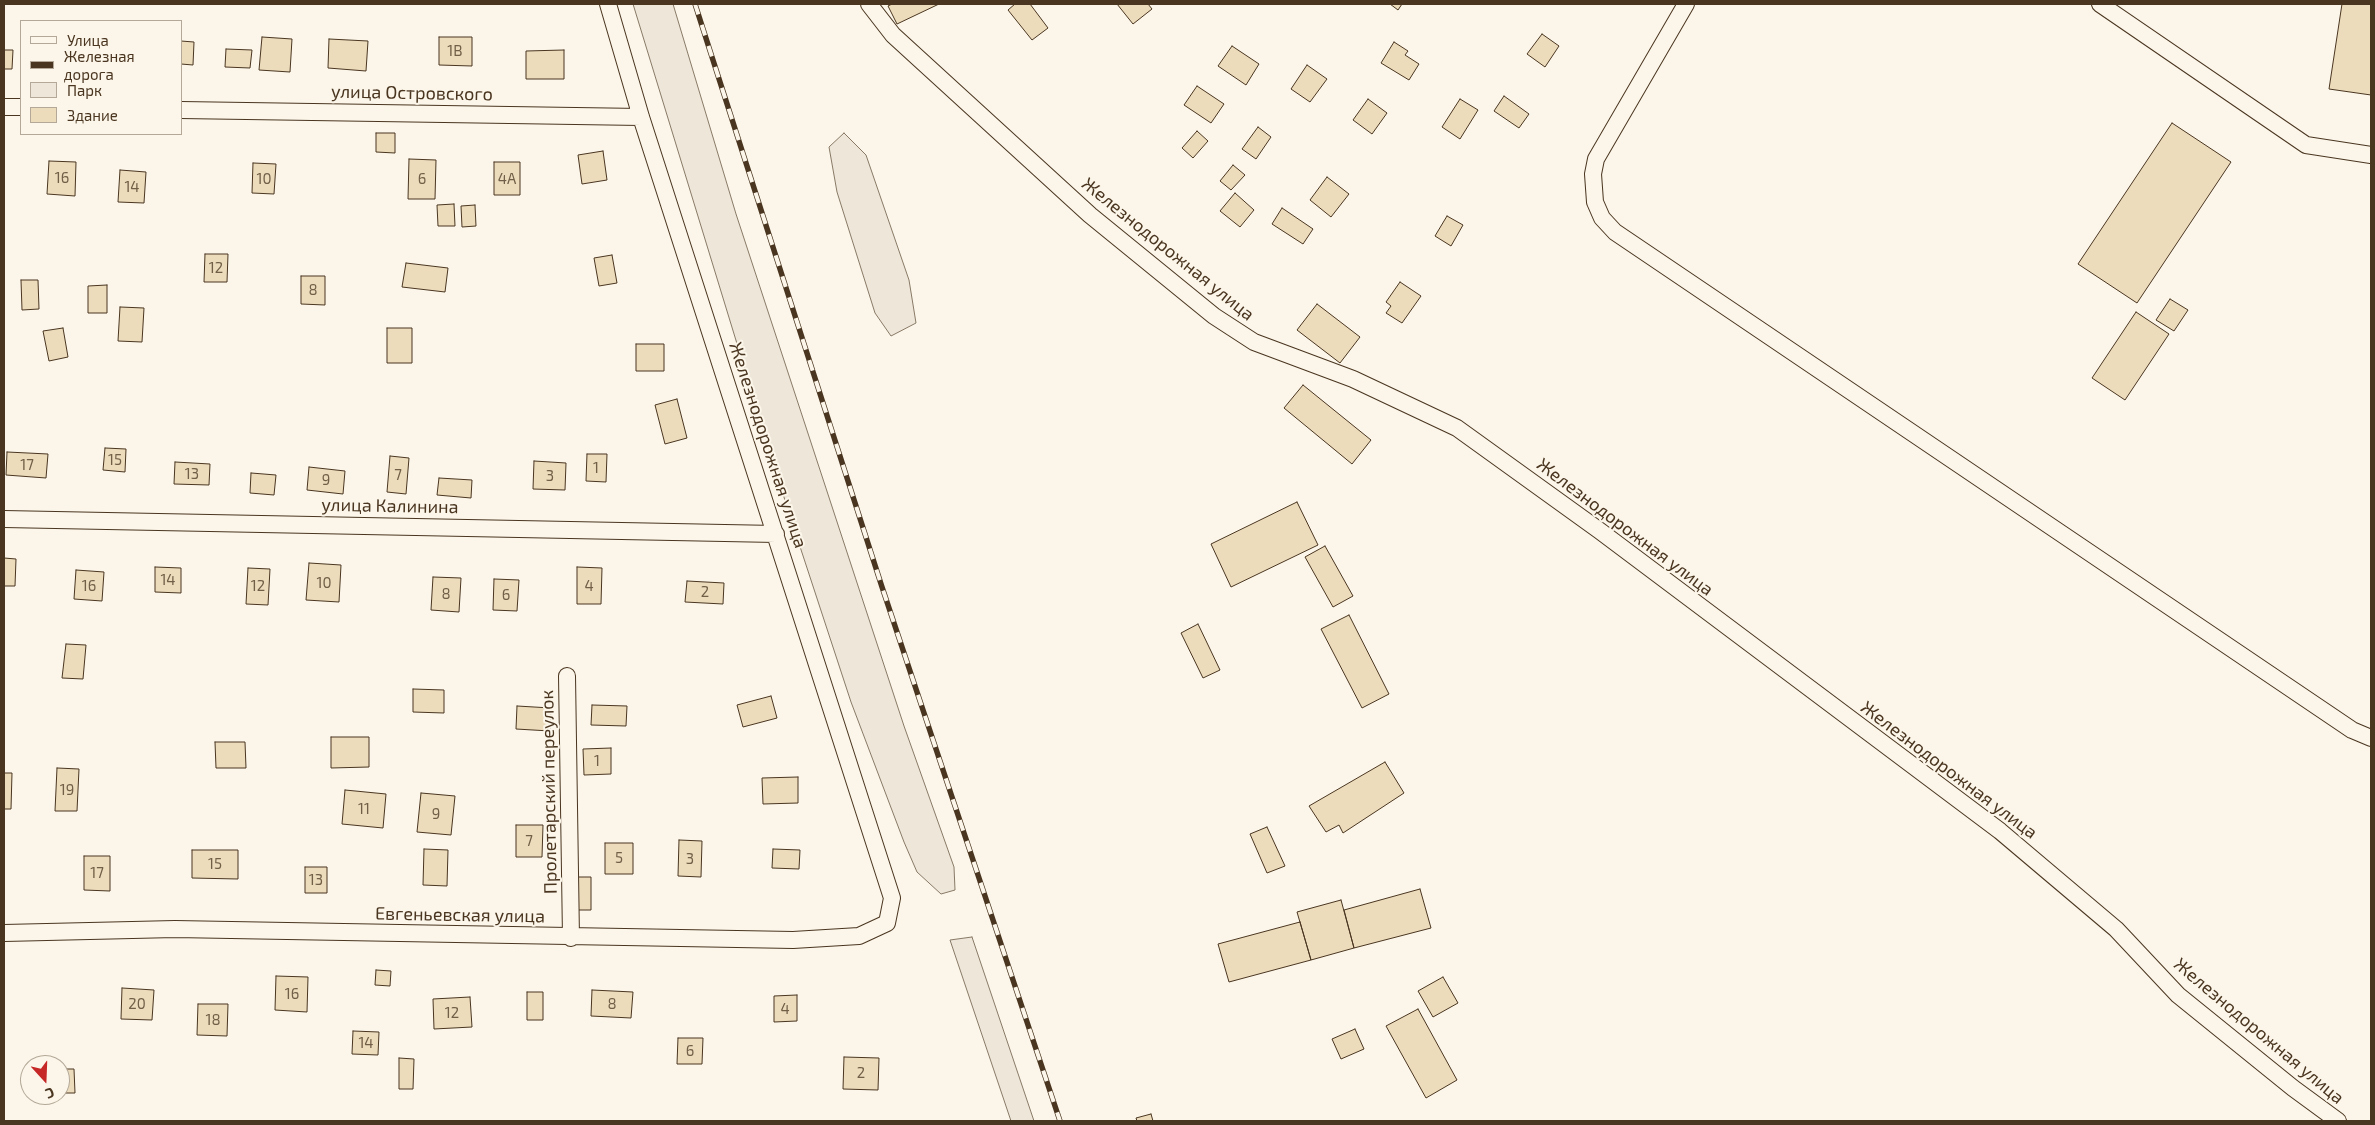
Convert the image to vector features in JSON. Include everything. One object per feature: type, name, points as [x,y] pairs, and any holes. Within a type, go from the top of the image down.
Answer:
[{"type":"street","name":"Железнодорожная улица","points":[[608,4],[641,116],[892,898]]},
{"type":"street","name":"Железнодорожная улица","points":[[869,4],[893,35],[1090,215],[1214,316],[1254,342],[1353,379],[1457,428],[1600,531],[2000,831],[2116,929],[2178,995],[2292,1088],[2338,1121]]},
{"type":"street","points":[[1686,4],[1596,159],[1593,174],[1595,202],[1602,218],[1615,232],[2352,730],[2371,738]]},
{"type":"street","points":[[2100,4],[2306,145],[2371,155]]},
{"type":"street","points":[[4,107],[20,107]]},
{"type":"street","name":"улица Островского","points":[[182,110],[641,116]]},
{"type":"street","name":"улица Калинина","points":[[4,519],[776,534]]},
{"type":"street","name":"Пролетарский переулок","points":[[566,676],[571,938]]},
{"type":"street","name":"Евгеньевская улица","points":[[4,933],[175,929],[571,938],[793,940],[858,936],[887,923],[892,898]]},
{"type":"green space","points":[[633,4],[673,4],[736,214],[904,726],[954,867],[955,890],[941,894],[917,872],[851,702],[787,507]]},
{"type":"green space","points":[[844,133],[866,155],[909,280],[916,323],[891,336],[875,313],[837,192],[829,147]]},
{"type":"green space","points":[[972,937],[1034,1121],[1011,1121],[950,940]]},
{"type":"building","points":[[892,4],[939,4],[897,24],[888,6]]},
{"type":"building","points":[[1015,4],[1030,4],[1048,28],[1032,40],[1008,10]]},
{"type":"building","points":[[1117,4],[1148,4],[1152,9],[1133,24]]},
{"type":"building","points":[[1390,4],[1402,4],[1398,10]]},
{"type":"building","points":[[2342,4],[2371,4],[2371,95],[2329,89]]},
{"type":"building","points":[[1542,34],[1559,46],[1545,67],[1527,54]]},
{"type":"building","points":[[262,37],[292,39],[290,72],[259,70]]},
{"type":"building","points":[[439,37],[472,37],[472,66],[439,65]]},
{"type":"building","points":[[329,39],[368,41],[366,71],[328,68]]},
{"type":"building","points":[[182,41],[194,42],[193,65],[182,64]]},
{"type":"building","points":[[1394,42],[1408,51],[1405,55],[1419,64],[1409,80],[1381,63]]},
{"type":"building","points":[[1232,46],[1259,64],[1246,85],[1218,66]]},
{"type":"building","points":[[226,49],[252,50],[250,68],[225,67]]},
{"type":"building","points":[[4,50],[13,50],[12,69],[4,69]]},
{"type":"building","points":[[564,50],[564,79],[526,79],[526,51]]},
{"type":"building","points":[[1307,65],[1327,79],[1310,102],[1291,89]]},
{"type":"building","points":[[1197,86],[1224,104],[1211,123],[1184,105]]},
{"type":"building","points":[[1504,96],[1529,114],[1519,128],[1494,111]]},
{"type":"building","points":[[1368,99],[1387,113],[1372,134],[1353,120]]},
{"type":"building","points":[[1460,99],[1478,110],[1460,139],[1442,127]]},
{"type":"building","points":[[2172,123],[2231,162],[2137,303],[2078,264]]},
{"type":"building","points":[[1258,127],[1271,137],[1256,159],[1242,149]]},
{"type":"building","points":[[1197,131],[1208,141],[1193,158],[1182,148]]},
{"type":"building","points":[[376,133],[395,133],[395,153],[376,152]]},
{"type":"building","points":[[603,151],[607,180],[582,184],[578,155]]},
{"type":"building","points":[[409,159],[436,160],[435,199],[408,199]]},
{"type":"building","points":[[49,161],[76,162],[75,196],[47,194]]},
{"type":"building","points":[[494,162],[520,162],[520,195],[494,195]]},
{"type":"building","points":[[253,163],[276,164],[274,194],[252,193]]},
{"type":"building","points":[[1233,165],[1245,175],[1231,190],[1220,181]]},
{"type":"building","points":[[120,170],[146,172],[144,203],[118,202]]},
{"type":"building","points":[[1327,177],[1349,194],[1331,217],[1310,200]]},
{"type":"building","points":[[1235,193],[1254,210],[1240,227],[1220,211]]},
{"type":"building","points":[[454,204],[455,226],[438,226],[437,205]]},
{"type":"building","points":[[475,205],[476,226],[462,227],[461,206]]},
{"type":"building","points":[[1282,208],[1313,229],[1303,244],[1272,224]]},
{"type":"building","points":[[1447,216],[1463,225],[1451,246],[1435,236]]},
{"type":"building","points":[[205,254],[228,254],[227,282],[204,282]]},
{"type":"building","points":[[612,255],[617,283],[599,286],[594,258]]},
{"type":"building","points":[[406,263],[448,268],[445,292],[402,287]]},
{"type":"building","points":[[301,276],[325,276],[325,305],[301,304]]},
{"type":"building","points":[[21,280],[38,280],[39,309],[22,310]]},
{"type":"building","points":[[1400,282],[1421,296],[1402,323],[1386,313],[1391,306],[1386,302]]},
{"type":"building","points":[[107,285],[107,313],[88,313],[88,286]]},
{"type":"building","points":[[2170,299],[2188,310],[2174,331],[2156,320]]},
{"type":"building","points":[[1317,304],[1360,337],[1340,363],[1297,330]]},
{"type":"building","points":[[120,307],[144,308],[142,342],[118,341]]},
{"type":"building","points":[[2136,312],[2169,334],[2125,400],[2092,378]]},
{"type":"building","points":[[63,328],[68,357],[49,361],[43,331]]},
{"type":"building","points":[[387,328],[412,328],[412,363],[387,363]]},
{"type":"building","points":[[636,344],[664,344],[664,371],[636,371]]},
{"type":"building","points":[[1303,385],[1371,440],[1352,464],[1284,408]]},
{"type":"building","points":[[677,399],[687,438],[665,444],[655,405]]},
{"type":"building","points":[[105,448],[126,449],[125,472],[103,470]]},
{"type":"building","points":[[7,452],[48,454],[46,478],[6,475]]},
{"type":"building","points":[[587,454],[607,454],[606,482],[586,481]]},
{"type":"building","points":[[390,456],[409,458],[406,494],[387,492]]},
{"type":"building","points":[[534,461],[566,463],[565,490],[533,489]]},
{"type":"building","points":[[175,462],[210,464],[209,485],[174,484]]},
{"type":"building","points":[[309,467],[345,471],[343,494],[307,490]]},
{"type":"building","points":[[251,473],[276,475],[274,495],[250,493]]},
{"type":"building","points":[[439,478],[472,480],[471,498],[437,495]]},
{"type":"building","points":[[1297,502],[1318,545],[1231,587],[1211,544]]},
{"type":"building","points":[[1325,546],[1353,596],[1333,607],[1305,557]]},
{"type":"building","points":[[4,558],[16,559],[15,586],[4,586]]},
{"type":"building","points":[[309,563],[341,565],[339,602],[306,600]]},
{"type":"building","points":[[155,567],[181,568],[181,593],[155,592]]},
{"type":"building","points":[[577,567],[602,568],[601,604],[577,604]]},
{"type":"building","points":[[248,568],[270,569],[268,605],[246,604]]},
{"type":"building","points":[[76,570],[104,572],[102,601],[74,599]]},
{"type":"building","points":[[433,577],[461,578],[459,612],[431,610]]},
{"type":"building","points":[[494,579],[519,580],[517,611],[493,610]]},
{"type":"building","points":[[687,581],[724,583],[723,604],[685,602]]},
{"type":"building","points":[[1349,615],[1389,694],[1362,708],[1321,629]]},
{"type":"building","points":[[1198,624],[1220,670],[1203,678],[1181,633]]},
{"type":"building","points":[[66,644],[86,645],[83,679],[62,678]]},
{"type":"building","points":[[413,689],[444,690],[444,713],[413,712]]},
{"type":"building","points":[[771,696],[777,718],[743,727],[737,705]]},
{"type":"building","points":[[592,705],[627,706],[626,726],[591,725]]},
{"type":"building","points":[[517,706],[551,708],[550,731],[516,729]]},
{"type":"building","points":[[331,737],[369,737],[369,767],[331,768]]},
{"type":"building","points":[[215,742],[245,742],[246,768],[216,768]]},
{"type":"building","points":[[611,748],[611,774],[584,775],[583,749]]},
{"type":"building","points":[[1385,762],[1404,793],[1343,833],[1339,825],[1326,832],[1309,806]]},
{"type":"building","points":[[57,768],[79,769],[77,811],[55,811]]},
{"type":"building","points":[[4,773],[12,773],[11,809],[4,809]]},
{"type":"building","points":[[798,777],[798,803],[763,804],[762,778]]},
{"type":"building","points":[[345,790],[386,794],[383,828],[342,824]]},
{"type":"building","points":[[421,793],[455,796],[451,835],[417,832]]},
{"type":"building","points":[[516,825],[543,825],[542,857],[516,857]]},
{"type":"building","points":[[1267,827],[1285,866],[1267,873],[1250,834]]},
{"type":"building","points":[[679,840],[702,841],[701,877],[678,876]]},
{"type":"building","points":[[605,843],[633,843],[633,874],[605,874]]},
{"type":"building","points":[[424,849],[448,850],[447,886],[423,885]]},
{"type":"building","points":[[773,849],[800,850],[799,869],[772,868]]},
{"type":"building","points":[[192,850],[238,850],[238,879],[192,878]]},
{"type":"building","points":[[84,856],[110,856],[110,891],[84,890]]},
{"type":"building","points":[[305,867],[327,867],[327,893],[305,893]]},
{"type":"building","points":[[575,877],[591,877],[591,910],[575,910]]},
{"type":"building","points":[[1420,889],[1431,928],[1354,948],[1344,910]]},
{"type":"building","points":[[1341,900],[1354,948],[1311,960],[1297,912]]},
{"type":"building","points":[[1300,922],[1311,960],[1229,982],[1218,944]]},
{"type":"building","points":[[376,970],[391,971],[390,986],[375,985]]},
{"type":"building","points":[[276,976],[308,977],[307,1012],[275,1010]]},
{"type":"building","points":[[1443,977],[1458,1003],[1433,1017],[1418,991]]},
{"type":"building","points":[[122,988],[154,990],[152,1020],[121,1019]]},
{"type":"building","points":[[592,990],[633,992],[631,1018],[591,1016]]},
{"type":"building","points":[[527,992],[543,992],[543,1020],[527,1020]]},
{"type":"building","points":[[797,995],[797,1021],[774,1022],[774,996]]},
{"type":"building","points":[[470,997],[472,1027],[434,1029],[433,999]]},
{"type":"building","points":[[198,1004],[228,1004],[227,1036],[197,1035]]},
{"type":"building","points":[[1418,1009],[1457,1080],[1426,1098],[1386,1026]]},
{"type":"building","points":[[1355,1029],[1364,1049],[1341,1059],[1332,1039]]},
{"type":"building","points":[[353,1031],[379,1032],[378,1055],[352,1054]]},
{"type":"building","points":[[678,1038],[703,1038],[702,1064],[677,1064]]},
{"type":"building","points":[[844,1057],[879,1058],[878,1090],[843,1089]]},
{"type":"building","points":[[399,1058],[414,1059],[413,1089],[399,1089]]},
{"type":"building","points":[[70,1069],[74,1069],[75,1093],[70,1093]]},
{"type":"building","points":[[1151,1114],[1153,1121],[1137,1121],[1136,1118]]},
{"type":"railway","points":[[695,4],[882,587],[1060,1121]]}]
